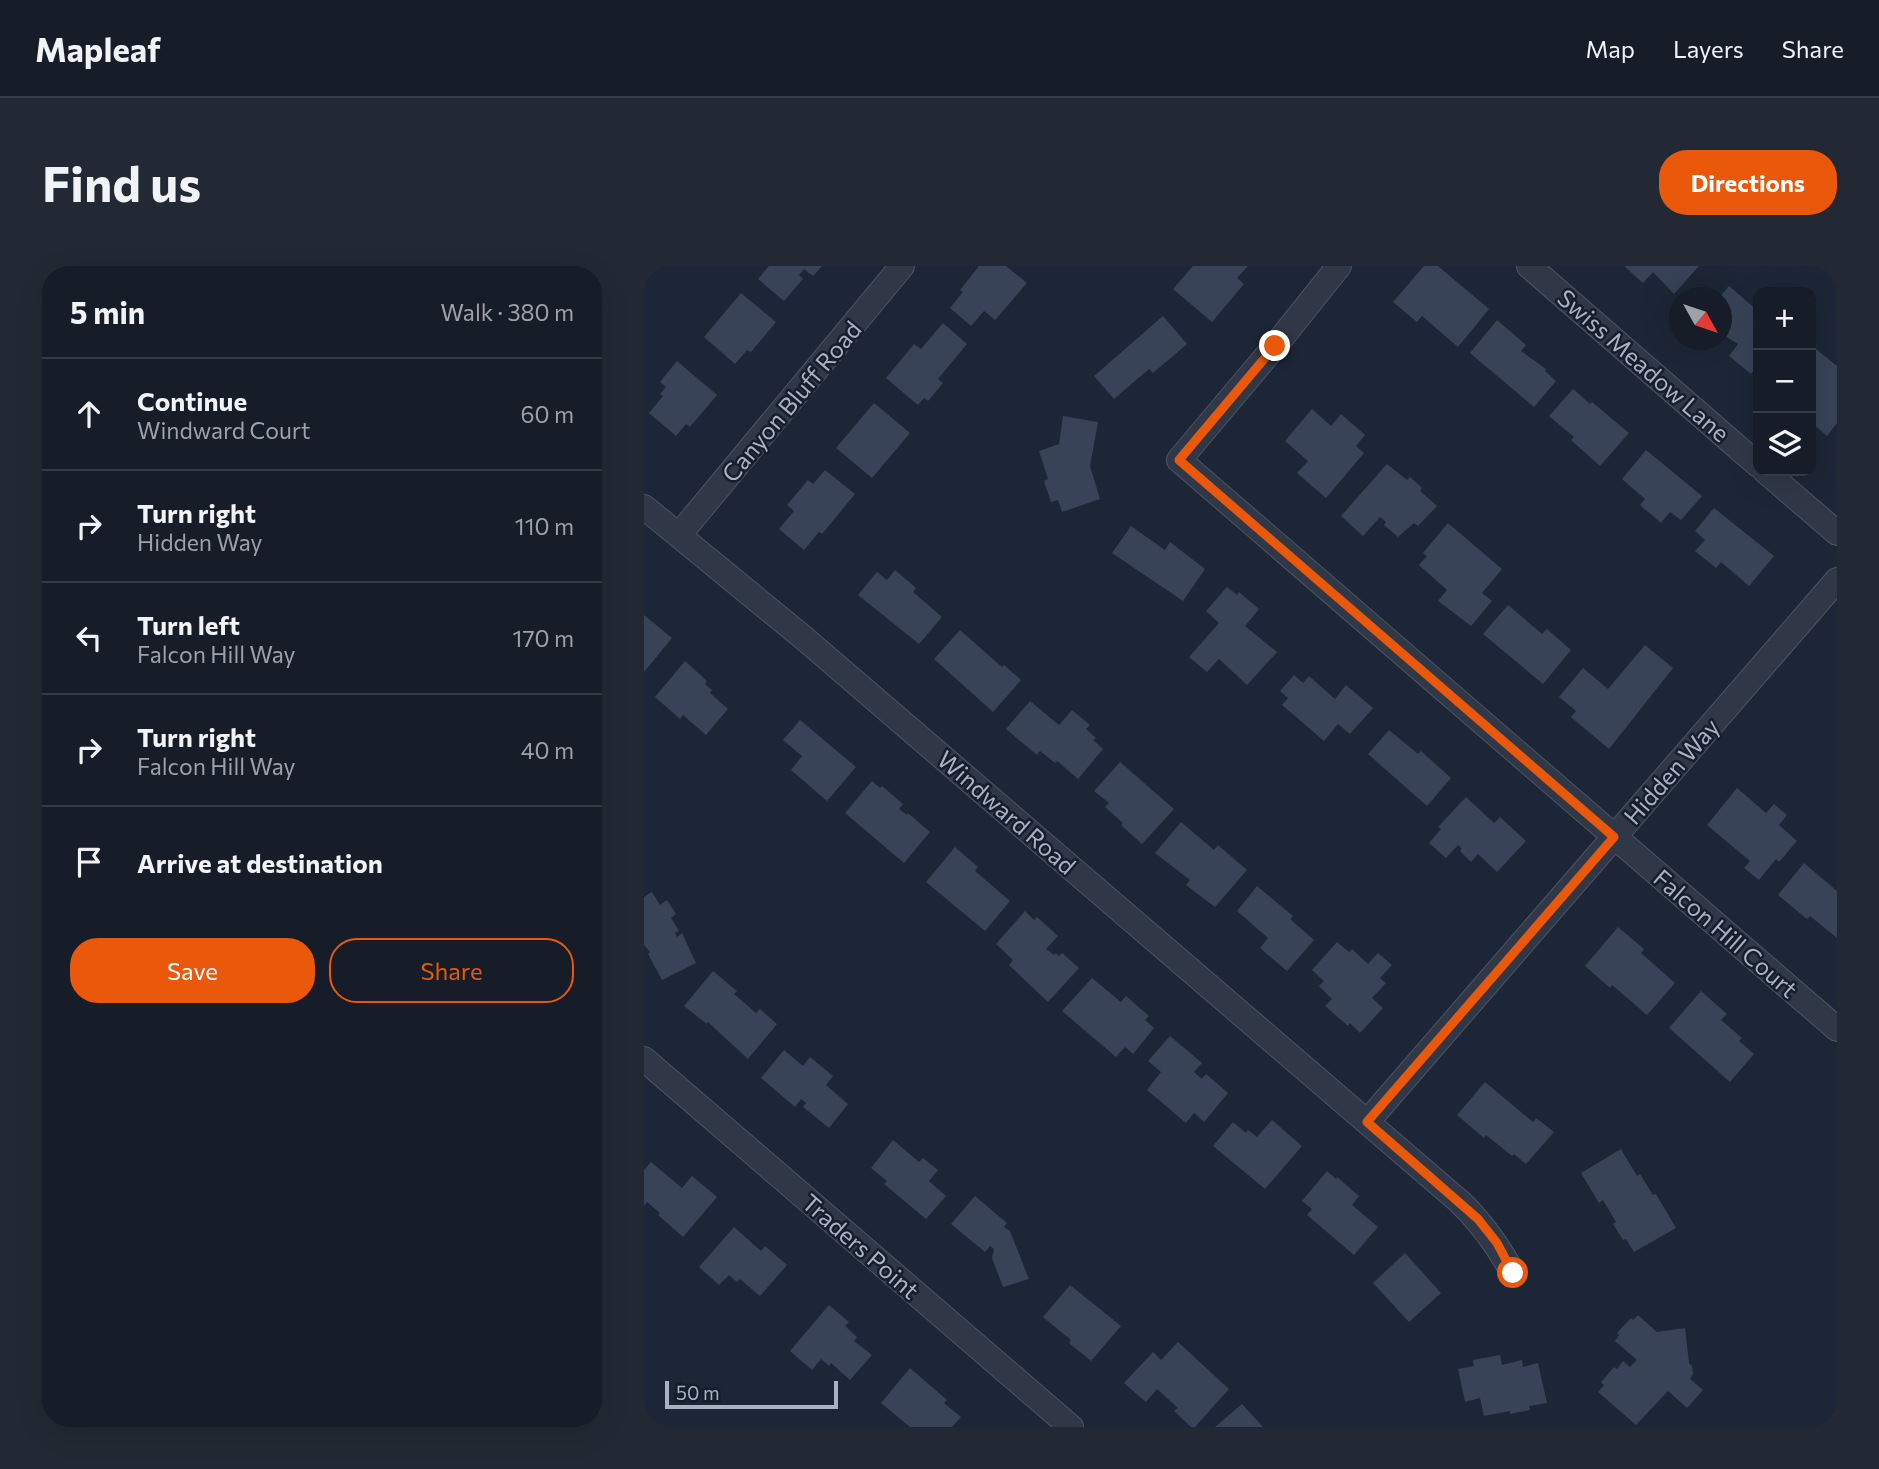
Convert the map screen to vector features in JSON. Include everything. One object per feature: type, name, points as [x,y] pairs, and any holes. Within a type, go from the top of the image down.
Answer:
[{"type":"street","name":"Canyon Bluff Road","points":[[679,535],[902,266]]},
{"type":"street","name":"Falcon Hill Court","points":[[1339,266],[1179,460],[1837,1029]]},
{"type":"street","name":"Swiss Meadow Lane","points":[[1529,266],[1753,460]]},
{"type":"street","points":[[1771,476],[1837,533]]},
{"type":"street","name":"Windward Road","points":[[644,507],[805,639],[1478,1219],[1497,1243],[1513,1273]]},
{"type":"street","name":"Hidden Way","points":[[1367,1122],[1837,580]]},
{"type":"street","name":"Traders Point","points":[[647,1062],[1071,1427]]},
{"type":"building","points":[[769,266],[822,266],[813,276],[804,269],[799,275],[803,279],[784,301],[758,279]]},
{"type":"building","points":[[979,266],[1006,266],[1027,283],[995,320],[984,311],[971,326],[950,308]]},
{"type":"building","points":[[1193,266],[1248,266],[1237,278],[1244,284],[1212,322],[1173,289]]},
{"type":"building","points":[[1424,266],[1438,266],[1489,309],[1458,347],[1422,316],[1417,322],[1393,302]]},
{"type":"building","points":[[1624,266],[1699,266],[1680,287],[1669,289],[1653,272],[1643,283]]},
{"type":"building","points":[[1732,289],[1753,307],[1751,374],[1729,356],[1738,344],[1732,340]]},
{"type":"building","points":[[741,293],[776,322],[751,352],[747,350],[735,364],[704,337]]},
{"type":"building","points":[[1163,316],[1187,344],[1153,373],[1149,369],[1114,399],[1094,376]]},
{"type":"building","points":[[1497,320],[1526,345],[1521,351],[1546,369],[1556,381],[1534,407],[1470,353]]},
{"type":"building","points":[[943,323],[967,344],[938,379],[943,383],[928,401],[924,398],[918,405],[886,378],[914,344],[921,349]]},
{"type":"building","points":[[1816,349],[1837,366],[1837,423],[1827,436],[1816,426]]},
{"type":"building","points":[[677,361],[717,395],[690,427],[686,424],[676,436],[649,413],[663,396],[660,394],[666,387],[660,382]]},
{"type":"building","points":[[1573,389],[1629,433],[1600,466],[1571,440],[1574,437],[1549,416]]},
{"type":"building","points":[[874,403],[910,433],[872,478],[836,448]]},
{"type":"building","points":[[1312,409],[1331,426],[1341,414],[1365,435],[1356,446],[1364,453],[1326,498],[1297,473],[1308,461],[1285,441]]},
{"type":"building","points":[[1063,416],[1098,422],[1090,466],[1100,499],[1062,512],[1058,500],[1051,502],[1044,481],[1048,479],[1039,451],[1059,444]]},
{"type":"building","points":[[1646,450],[1702,496],[1681,520],[1670,512],[1661,523],[1640,505],[1645,499],[1622,479]]},
{"type":"building","points":[[1387,464],[1407,480],[1410,477],[1422,488],[1420,491],[1437,506],[1418,526],[1414,523],[1398,537],[1384,525],[1386,522],[1380,517],[1363,536],[1341,516]]},
{"type":"building","points":[[825,470],[855,494],[822,534],[819,532],[804,550],[779,529],[794,511],[787,505],[808,480],[813,484]]},
{"type":"building","points":[[1714,508],[1774,556],[1749,586],[1721,562],[1716,568],[1695,551],[1705,540],[1695,531]]},
{"type":"building","points":[[1448,523],[1502,569],[1482,593],[1492,601],[1471,626],[1438,601],[1447,590],[1419,565],[1427,556],[1423,553]]},
{"type":"building","points":[[1131,526],[1165,550],[1170,542],[1205,569],[1183,601],[1112,553]]},
{"type":"building","points":[[895,570],[916,588],[913,592],[942,617],[919,644],[858,595],[877,572],[887,580]]},
{"type":"building","points":[[1227,587],[1237,595],[1239,592],[1259,609],[1245,626],[1277,652],[1247,685],[1219,659],[1207,672],[1189,657],[1219,623],[1206,611]]},
{"type":"building","points":[[1508,605],[1542,634],[1547,629],[1571,650],[1543,684],[1483,634]]},
{"type":"building","points":[[644,615],[672,638],[644,672]]},
{"type":"building","points":[[960,630],[1021,680],[993,712],[934,659]]},
{"type":"building","points":[[1645,645],[1673,668],[1609,749],[1571,717],[1576,711],[1559,697],[1583,668],[1608,689]]},
{"type":"building","points":[[685,661],[707,681],[705,684],[712,690],[710,693],[728,709],[706,735],[683,715],[680,719],[655,697]]},
{"type":"building","points":[[1294,675],[1303,683],[1309,676],[1335,699],[1346,685],[1373,708],[1350,734],[1338,724],[1324,741],[1282,705],[1288,698],[1280,691]]},
{"type":"building","points":[[1030,701],[1059,725],[1072,710],[1090,725],[1086,729],[1103,749],[1078,779],[1040,751],[1037,755],[1006,729]]},
{"type":"building","points":[[800,720],[856,767],[827,801],[791,770],[802,756],[783,740]]},
{"type":"building","points":[[1389,730],[1418,754],[1421,751],[1451,778],[1427,806],[1368,754]]},
{"type":"building","points":[[1120,762],[1174,809],[1142,844],[1105,807],[1109,803],[1094,791]]},
{"type":"building","points":[[872,781],[903,804],[899,809],[907,815],[908,813],[930,832],[904,863],[845,813]]},
{"type":"building","points":[[1737,788],[1766,813],[1774,804],[1787,815],[1779,825],[1797,841],[1779,862],[1776,859],[1759,880],[1744,868],[1750,861],[1707,825]]},
{"type":"building","points":[[1466,797],[1494,823],[1500,817],[1526,841],[1497,872],[1478,854],[1471,862],[1458,845],[1446,858],[1429,843],[1441,829],[1438,827]]},
{"type":"building","points":[[1181,822],[1214,850],[1218,845],[1247,870],[1215,907],[1186,885],[1190,880],[1155,853]]},
{"type":"building","points":[[955,847],[978,867],[975,871],[1010,901],[985,931],[926,882]]},
{"type":"building","points":[[1804,863],[1837,891],[1837,938],[1810,916],[1807,919],[1778,895]]},
{"type":"building","points":[[1257,886],[1293,916],[1290,919],[1314,940],[1287,971],[1260,948],[1268,938],[1237,911]]},
{"type":"building","points":[[652,892],[660,905],[667,900],[676,914],[671,918],[679,931],[675,933],[677,937],[682,933],[696,963],[662,980],[648,954],[650,952],[644,945],[644,897]]},
{"type":"building","points":[[1025,911],[1034,920],[1037,917],[1058,936],[1046,949],[1054,955],[1056,953],[1059,956],[1062,953],[1079,968],[1048,1002],[1009,965],[1013,960],[996,944]]},
{"type":"building","points":[[1618,927],[1644,949],[1641,953],[1675,983],[1647,1015],[1585,966]]},
{"type":"building","points":[[1337,942],[1349,952],[1352,949],[1368,964],[1378,953],[1392,965],[1380,978],[1386,983],[1372,998],[1383,1008],[1360,1033],[1325,1006],[1332,999],[1319,986],[1324,981],[1312,970]]},
{"type":"building","points":[[713,971],[737,991],[734,994],[756,1013],[760,1009],[777,1024],[748,1059],[708,1022],[707,1024],[684,1006]]},
{"type":"building","points":[[1092,978],[1121,1002],[1126,996],[1149,1016],[1145,1020],[1154,1028],[1133,1054],[1125,1047],[1116,1057],[1062,1011]]},
{"type":"building","points":[[1701,991],[1727,1014],[1721,1020],[1742,1038],[1739,1041],[1754,1054],[1730,1082],[1669,1028]]},
{"type":"building","points":[[1170,1036],[1202,1063],[1194,1072],[1202,1079],[1206,1074],[1228,1093],[1204,1122],[1194,1113],[1186,1123],[1147,1090],[1161,1072],[1148,1061]]},
{"type":"building","points":[[784,1050],[803,1066],[810,1057],[833,1076],[826,1085],[848,1104],[829,1128],[803,1107],[806,1103],[801,1099],[795,1107],[761,1078]]},
{"type":"building","points":[[1485,1082],[1533,1122],[1536,1118],[1554,1132],[1526,1164],[1486,1135],[1484,1138],[1457,1115]]},
{"type":"building","points":[[1272,1120],[1302,1146],[1265,1189],[1213,1146],[1233,1122],[1246,1133],[1248,1130],[1257,1137]]},
{"type":"building","points":[[893,1140],[919,1162],[923,1158],[938,1170],[929,1181],[946,1196],[926,1219],[884,1184],[887,1181],[871,1168]]},
{"type":"building","points":[[1621,1149],[1637,1176],[1640,1174],[1653,1195],[1656,1194],[1676,1228],[1634,1252],[1613,1224],[1616,1222],[1603,1200],[1599,1203],[1581,1173]]},
{"type":"building","points":[[651,1162],[682,1188],[692,1176],[717,1197],[683,1237],[647,1202],[644,1206],[644,1170]]},
{"type":"building","points":[[1327,1171],[1359,1196],[1352,1205],[1378,1227],[1354,1255],[1307,1215],[1312,1209],[1302,1201]]},
{"type":"building","points":[[975,1196],[1007,1223],[1004,1227],[1010,1231],[1029,1279],[1003,1287],[992,1258],[994,1249],[990,1246],[985,1252],[951,1224]]},
{"type":"building","points":[[734,1227],[761,1251],[765,1246],[787,1265],[760,1296],[740,1279],[737,1282],[729,1275],[719,1285],[699,1267]]},
{"type":"building","points":[[1405,1253],[1441,1293],[1409,1322],[1373,1283]]},
{"type":"building","points":[[1070,1285],[1121,1326],[1091,1361],[1043,1317]]},
{"type":"building","points":[[829,1305],[849,1322],[845,1326],[857,1337],[854,1341],[872,1355],[850,1380],[831,1363],[829,1366],[821,1359],[812,1370],[790,1351]]},
{"type":"building","points":[[1638,1315],[1657,1332],[1685,1328],[1693,1374],[1690,1379],[1703,1390],[1687,1408],[1668,1391],[1636,1425],[1598,1392],[1604,1385],[1601,1382],[1614,1367],[1617,1369],[1623,1361],[1630,1367],[1637,1360],[1615,1341],[1619,1335],[1617,1333],[1631,1318],[1633,1320]]},
{"type":"building","points":[[1178,1342],[1229,1389],[1195,1427],[1191,1427],[1174,1411],[1178,1408],[1157,1389],[1146,1402],[1124,1383],[1153,1352],[1161,1360]]},
{"type":"building","points":[[1500,1355],[1502,1365],[1522,1360],[1523,1367],[1538,1363],[1547,1403],[1529,1406],[1530,1410],[1484,1416],[1480,1398],[1465,1402],[1458,1369],[1474,1366],[1473,1360]]},
{"type":"building","points":[[910,1368],[947,1400],[944,1403],[961,1417],[952,1427],[910,1427],[881,1403]]},
{"type":"building","points":[[1242,1404],[1263,1427],[1215,1427]]},
{"type":"route","points":[[1275,346],[1179,460],[1614,837],[1367,1122],[1478,1219],[1497,1243],[1513,1273]]}]
